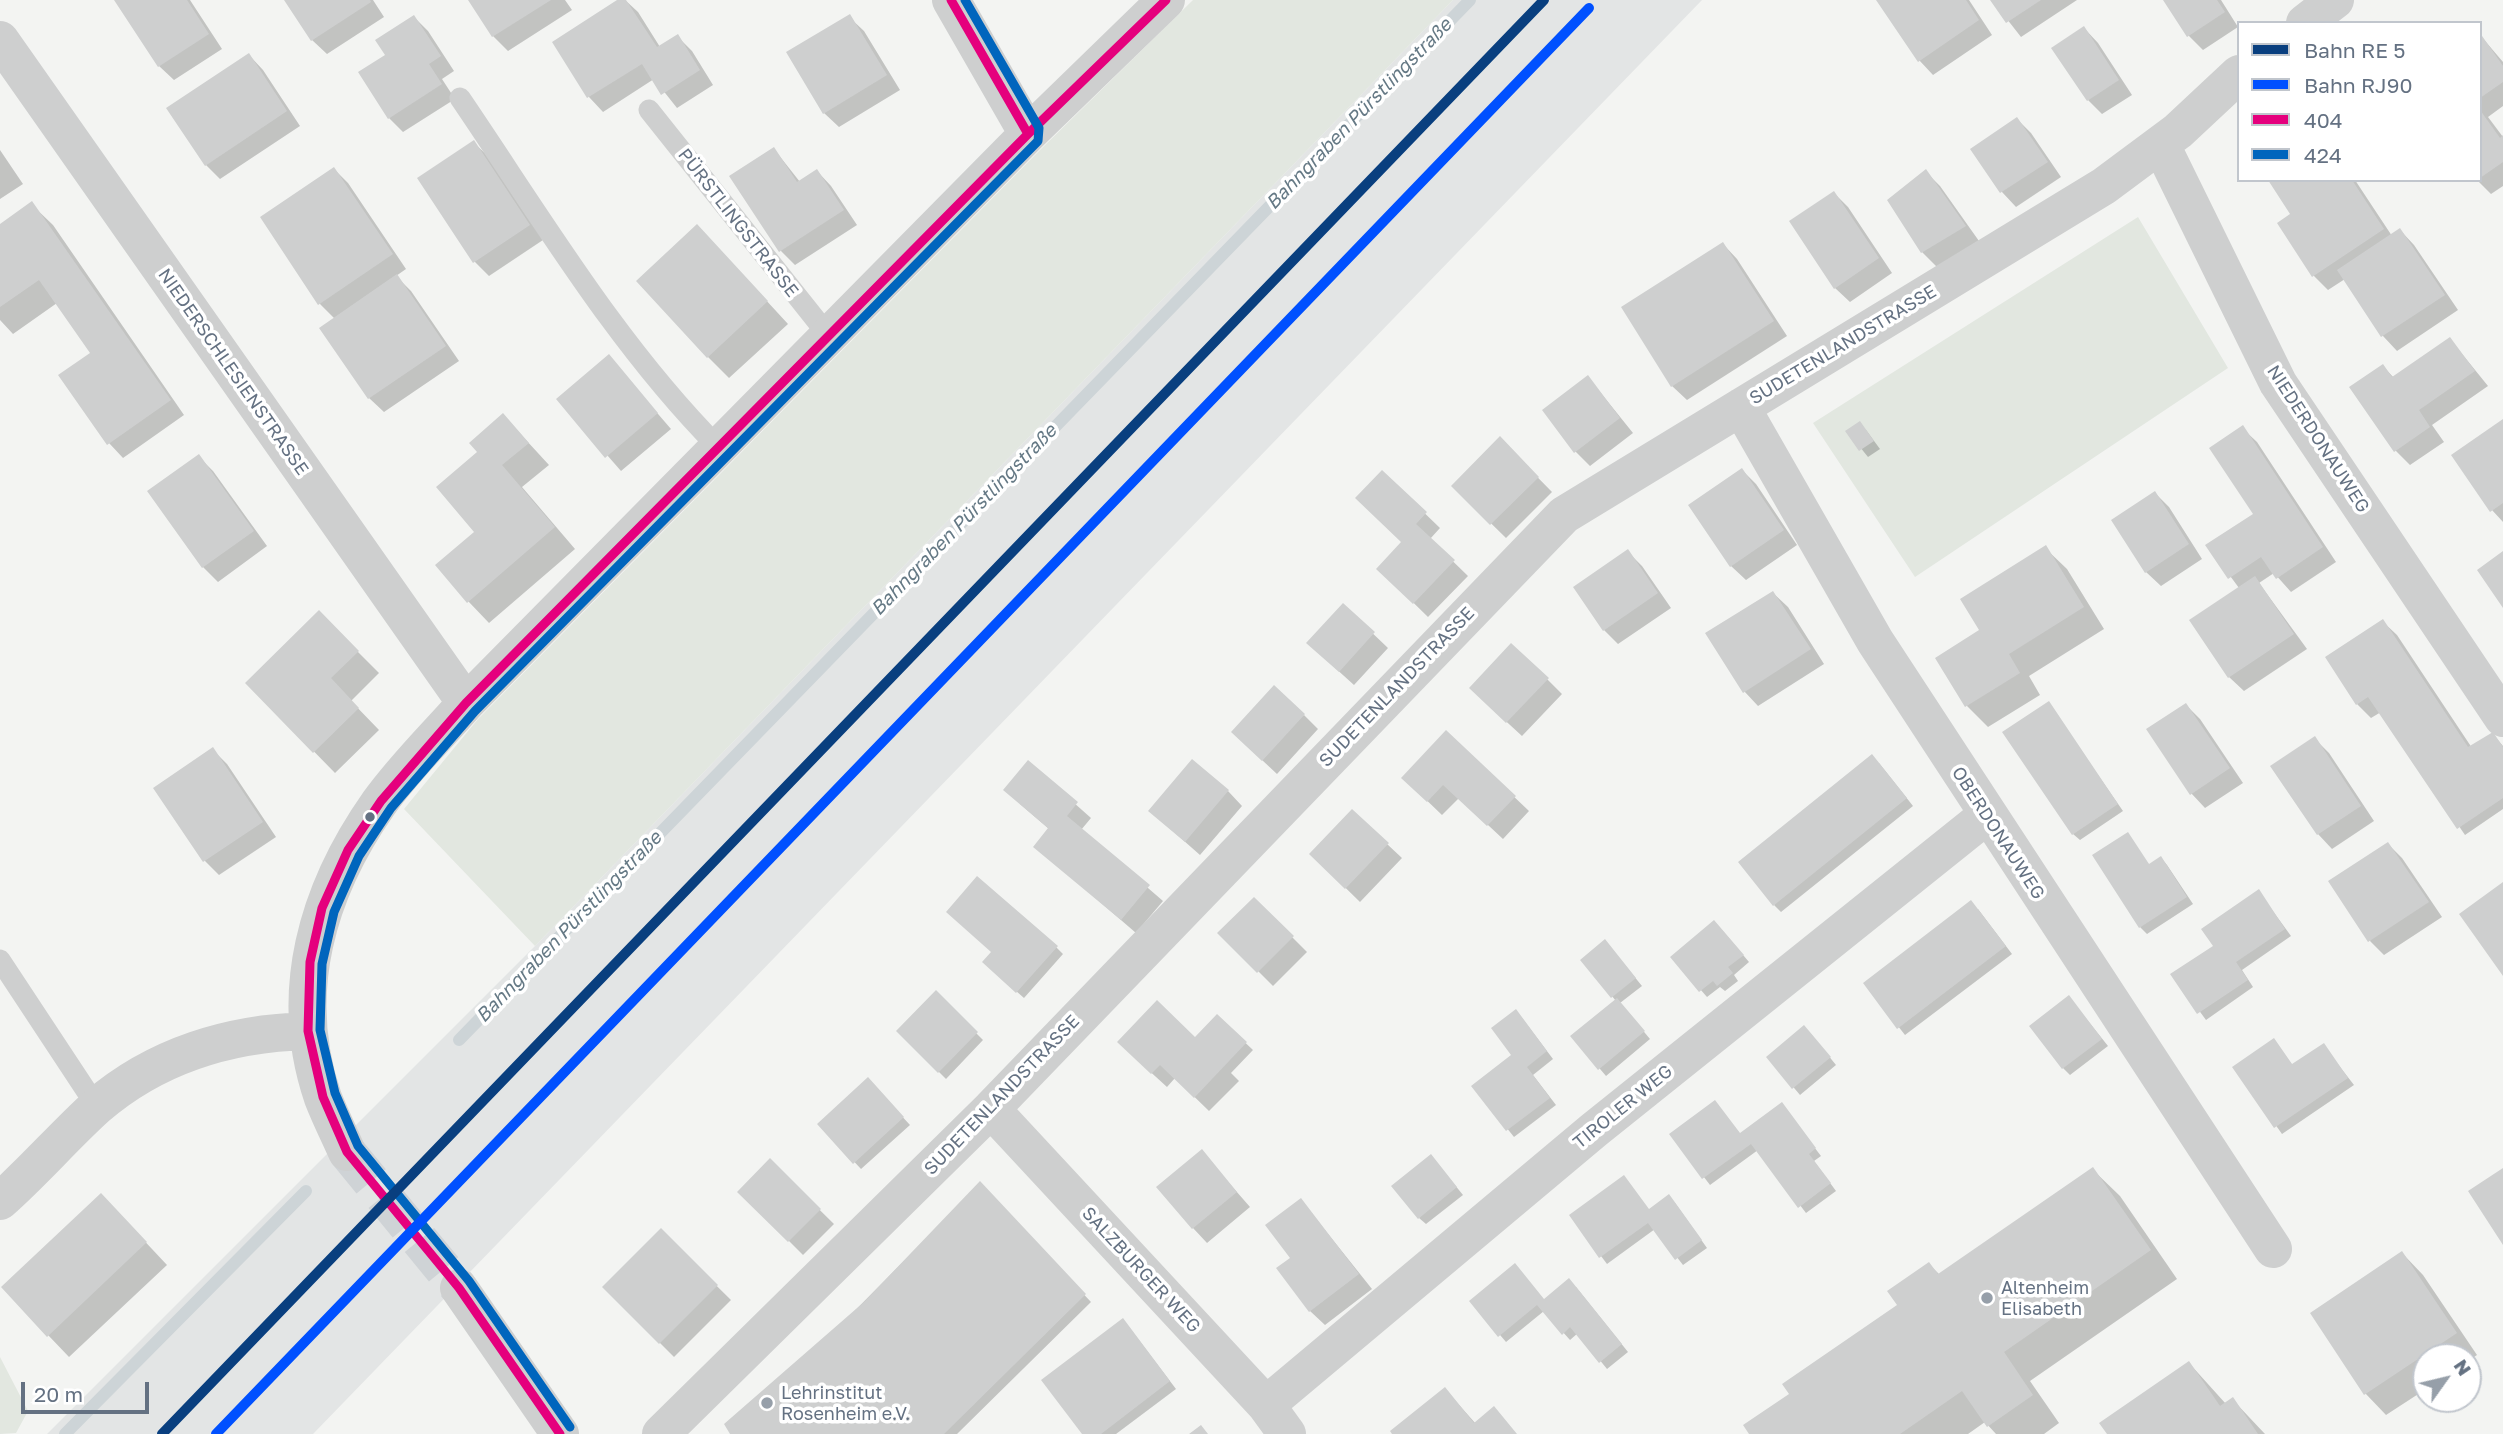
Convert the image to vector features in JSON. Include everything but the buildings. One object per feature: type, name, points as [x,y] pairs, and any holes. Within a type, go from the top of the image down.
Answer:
[{"type":"street","points":[[951,0],[1028,134]]},
{"type":"street","points":[[347,1152],[323,1097],[308,1031],[310,962],[322,908],[348,850],[381,801],[466,703],[1028,134],[1166,0]]},
{"type":"street","points":[[2308,21],[2335,0]]},
{"type":"street","name":"NIEDERSCHLESIENSTRASSE","points":[[0,40],[466,703]]},
{"type":"street","name":"SUDETENLANDSTRASSE","points":[[661,1434],[991,1109],[1563,514],[2104,187],[2161,145],[2237,76]]},
{"type":"street","name":"NIEDERDONAUWEG","points":[[2161,145],[2278,383],[2503,718]]},
{"type":"street","name":"OBERDONAUWEG","points":[[1741,407],[1875,641],[1986,816],[2273,1249]]},
{"type":"street","name":"TIROLER WEG","points":[[1276,1419],[1594,1130],[1986,816]]},
{"type":"street","points":[[0,1200],[32,1173],[97,1107],[148,1071],[212,1043],[268,1032],[308,1031]]},
{"type":"street","name":"SALZBURGER WEG","points":[[991,1109],[1276,1419]]},
{"type":"street","points":[[459,1288],[561,1434]]},
{"type":"lane","points":[[460,98],[614,325],[691,420],[718,447]]},
{"type":"lane","name":"PÜRSTLINGSTRASSE","points":[[649,110],[828,335]]},
{"type":"lane","points":[[0,960],[97,1107]]},
{"type":"shaded area","points":[[1193,0],[1453,0],[535,946],[404,809],[478,719],[1041,149]]},
{"type":"shaded area","points":[[1453,0],[1702,0],[313,1434],[47,1434],[535,946]]},
{"type":"shaded area","points":[[2138,217],[2228,368],[1915,577],[1813,423]]},
{"type":"shaded area","points":[[0,1357],[28,1411],[16,1433],[0,1434]]},
{"type":"waterway","name":"Bahngraben Pürstlingstraße","points":[[459,1040],[1470,0]]},
{"type":"waterway","name":"Bahngraben Pürstlingstraße","points":[[65,1434],[306,1191]]},
{"type":"tunnel","points":[[347,1152],[459,1288]]},
{"type":"transit line","name":"404","points":[[951,0],[1028,134]]},
{"type":"transit line","name":"424","points":[[570,1427],[469,1281],[358,1146],[335,1093],[320,1030],[322,964],[334,912],[359,856],[391,808],[475,711],[1038,141],[1039,128],[965,0]]},
{"type":"transit line","name":"404","points":[[560,1434],[459,1288],[347,1152],[323,1097],[308,1031],[310,962],[322,908],[348,850],[381,801],[466,703],[1028,134],[1166,0]]},
{"type":"transit line","points":[[162,1434],[1544,0]]},
{"type":"rail line","name":"RJ90","points":[[216,1434],[1589,8]]},
{"type":"place","name":"Altenheim Elisabeth","points":[[1987,1298]]},
{"type":"place","name":"Lehrinstitut Rosenheim e.V.","points":[[767,1403]]}]
